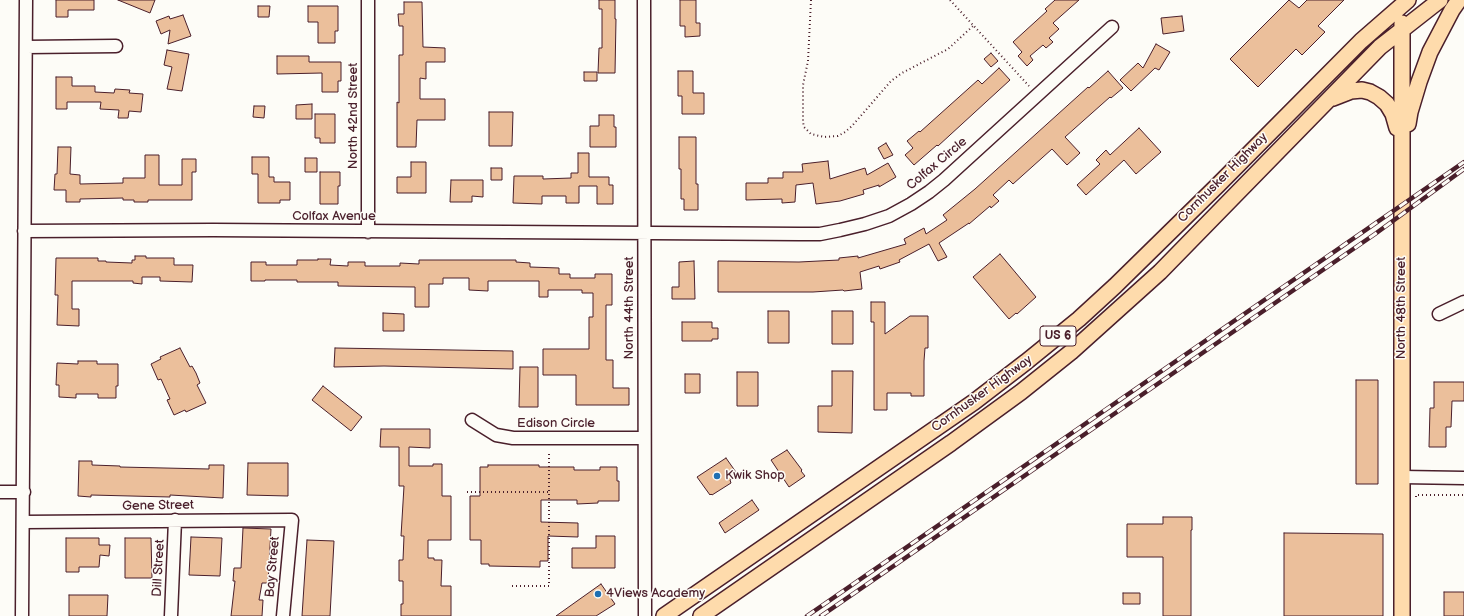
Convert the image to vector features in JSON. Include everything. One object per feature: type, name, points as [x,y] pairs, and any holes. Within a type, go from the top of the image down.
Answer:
[{"type":"main road","name":"Cornhusker Highway","points":[[701,616],[957,438],[1021,392],[1071,352],[1160,272],[1375,52],[1440,0]]},
{"type":"main road","points":[[1402,161],[1410,112],[1419,82],[1430,52],[1452,10],[1459,0]]},
{"type":"main road","name":"Cornhusker Highway","points":[[664,616],[974,402],[1061,333],[1115,286],[1218,185],[1324,77],[1404,2]]},
{"type":"main road","name":"North 48th Street","points":[[1402,616],[1402,29],[1404,2]]},
{"type":"main road","points":[[1327,102],[1351,90],[1370,92],[1379,97],[1387,104],[1393,114],[1400,142],[1402,161]]},
{"type":"street","points":[[22,616],[24,522],[26,0]]},
{"type":"street","name":"North 42nd Street","points":[[368,0],[368,232]]},
{"type":"street","name":"North 44th Street","points":[[644,0],[645,616]]},
{"type":"street","name":"Colfax Circle","points":[[644,234],[820,234],[853,228],[889,216],[911,204],[944,180],[1112,27]]},
{"type":"street","points":[[26,47],[116,46]]},
{"type":"street","name":"Colfax Avenue","points":[[24,231],[644,234]]},
{"type":"street","points":[[1439,314],[1464,302]]},
{"type":"street","name":"Edison Circle","points":[[472,420],[496,435],[513,438],[644,438]]},
{"type":"street","points":[[1402,477],[1464,478]]},
{"type":"street","points":[[0,492],[24,492]]},
{"type":"street","name":"Dill Street","points":[[171,616],[175,520]]},
{"type":"street","name":"Gene Street","points":[[24,522],[292,520]]},
{"type":"street","name":"Bay Street","points":[[283,616],[292,520]]},
{"type":"path","points":[[811,0],[808,56],[803,85],[803,122],[804,127],[811,134],[824,137],[838,136],[845,132],[891,81],[902,73],[948,50],[973,26]]},
{"type":"path","points":[[950,0],[1029,86]]},
{"type":"path","points":[[512,586],[549,586],[549,451]]},
{"type":"path","points":[[468,492],[549,492]]},
{"type":"path","points":[[1416,502],[1416,495],[1464,495]]},
{"type":"building","points":[[56,0],[94,0],[94,10],[68,10],[68,17],[56,17]]},
{"type":"building","points":[[118,0],[155,0],[150,13]]},
{"type":"building","points":[[599,0],[615,0],[615,73],[598,73],[599,48],[602,48],[602,9],[599,9]]},
{"type":"building","points":[[680,0],[696,0],[696,23],[700,23],[700,36],[685,37],[685,26],[680,26]]},
{"type":"building","points":[[1055,0],[1079,0],[1053,23],[1059,29],[1049,38],[1053,42],[1046,48],[1043,45],[1030,56],[1033,60],[1027,66],[1018,56],[1022,52],[1013,42],[1047,11],[1045,9]]},
{"type":"building","points":[[1289,0],[1299,8],[1307,0],[1344,0],[1318,26],[1325,32],[1302,55],[1296,49],[1258,87],[1230,59]]},
{"type":"building","points":[[404,2],[422,2],[423,47],[445,48],[445,62],[426,62],[426,79],[420,78],[420,99],[445,99],[445,120],[417,120],[416,147],[397,147],[399,55],[403,55],[403,26],[399,26],[398,14],[404,14]]},
{"type":"building","points":[[258,6],[270,6],[269,17],[258,17]]},
{"type":"building","points":[[308,6],[338,6],[338,31],[335,31],[335,43],[318,43],[318,22],[308,22]]},
{"type":"building","points":[[183,15],[191,36],[168,44],[170,30],[161,34],[156,21],[169,16],[170,19]]},
{"type":"building","points":[[1182,16],[1184,31],[1163,34],[1161,18]]},
{"type":"building","points":[[1156,44],[1170,52],[1159,70],[1155,68],[1131,91],[1120,80],[1138,63],[1143,68]]},
{"type":"building","points":[[167,50],[189,54],[182,91],[167,89],[172,67],[164,65]]},
{"type":"building","points":[[991,53],[998,61],[991,67],[984,59]]},
{"type":"building","points":[[277,56],[309,56],[309,62],[341,62],[341,81],[338,81],[338,92],[322,92],[322,73],[277,74]]},
{"type":"building","points":[[999,68],[1010,80],[938,146],[937,145],[914,165],[905,155],[913,148],[907,141],[919,131],[920,132],[978,80],[982,84]]},
{"type":"building","points":[[678,71],[693,71],[693,93],[704,93],[704,114],[682,114],[682,96],[678,96]]},
{"type":"building","points":[[1108,71],[1123,88],[1111,98],[1110,97],[1065,137],[1080,153],[1067,165],[1052,149],[1013,184],[1009,180],[993,195],[999,201],[991,208],[990,206],[969,224],[939,243],[947,257],[938,261],[929,244],[899,260],[900,262],[880,269],[879,266],[860,272],[862,289],[813,292],[718,292],[718,261],[799,262],[839,260],[839,258],[858,256],[858,258],[906,244],[904,239],[924,228],[926,234],[947,220],[943,215],[975,189],[1088,87],[1089,88]]},
{"type":"building","points":[[584,72],[597,72],[597,81],[584,81]]},
{"type":"building","points":[[56,77],[72,77],[72,86],[95,86],[95,92],[114,93],[115,89],[130,90],[129,93],[143,94],[141,112],[129,111],[128,118],[118,118],[119,110],[100,109],[101,102],[67,102],[67,109],[56,109]]},
{"type":"building","points":[[312,104],[312,119],[296,119],[296,105]]},
{"type":"building","points":[[254,106],[265,106],[264,118],[253,117]]},
{"type":"building","points":[[489,112],[513,112],[512,146],[489,146]]},
{"type":"building","points":[[315,114],[335,114],[335,143],[320,143],[320,138],[315,138]]},
{"type":"building","points":[[599,115],[614,115],[614,127],[616,127],[616,147],[590,147],[590,126],[599,126]]},
{"type":"building","points":[[1139,128],[1161,152],[1136,174],[1124,160],[1086,195],[1077,185],[1100,164],[1096,160],[1106,150],[1110,155]]},
{"type":"building","points":[[679,137],[696,137],[696,184],[698,184],[698,210],[684,210],[684,199],[681,199]]},
{"type":"building","points":[[886,143],[893,155],[884,159],[878,148]]},
{"type":"building","points":[[58,147],[71,147],[70,174],[80,175],[80,184],[123,183],[123,178],[145,178],[145,155],[159,155],[159,185],[182,185],[182,159],[196,159],[196,172],[192,172],[192,200],[148,200],[148,202],[134,202],[134,200],[123,200],[123,198],[80,199],[80,202],[66,202],[66,190],[54,190],[55,174],[57,174]]},
{"type":"building","points":[[578,153],[589,153],[589,177],[609,177],[609,185],[613,185],[613,204],[597,204],[597,186],[579,186],[579,203],[566,203],[566,196],[542,196],[542,204],[513,203],[514,176],[543,176],[543,179],[571,178],[571,173],[578,173]]},
{"type":"building","points":[[252,157],[269,157],[269,177],[274,177],[274,182],[290,182],[290,200],[280,200],[280,203],[258,203],[258,174],[252,174]]},
{"type":"building","points":[[305,158],[317,158],[317,172],[305,172]]},
{"type":"building","points":[[828,161],[830,179],[865,168],[867,175],[888,163],[896,177],[879,187],[879,185],[863,190],[864,194],[840,201],[816,204],[813,183],[796,185],[795,202],[782,203],[782,199],[746,200],[746,183],[768,183],[768,178],[783,178],[783,172],[803,172],[802,164]]},
{"type":"building","points":[[411,162],[426,162],[426,193],[397,193],[397,177],[411,177]]},
{"type":"building","points":[[491,168],[502,168],[502,180],[491,180]]},
{"type":"building","points":[[320,172],[340,172],[338,204],[320,204]]},
{"type":"building","points":[[451,180],[483,180],[483,197],[472,196],[472,202],[450,202]]},
{"type":"building","points":[[1000,254],[1036,297],[1009,319],[973,277]]},
{"type":"building","points":[[135,256],[146,256],[146,258],[174,258],[174,265],[193,265],[192,282],[160,281],[160,277],[142,277],[142,284],[133,283],[133,281],[72,281],[72,309],[79,309],[79,326],[57,325],[58,295],[55,295],[56,258],[98,258],[98,261],[132,263],[132,260],[135,260]]},
{"type":"building","points":[[331,259],[330,265],[348,266],[348,262],[365,262],[365,266],[400,266],[400,263],[419,264],[419,260],[516,260],[516,262],[530,263],[530,267],[559,268],[559,274],[570,274],[570,278],[595,278],[595,274],[612,274],[612,305],[606,305],[606,360],[613,360],[613,388],[629,388],[629,405],[576,405],[576,375],[543,375],[543,349],[589,349],[589,317],[593,317],[593,293],[582,293],[582,290],[548,290],[548,297],[539,297],[539,281],[488,281],[488,291],[469,290],[469,278],[443,278],[443,284],[429,284],[429,307],[415,307],[415,287],[338,286],[338,282],[297,282],[297,280],[251,281],[251,262],[266,262],[266,265],[297,265],[297,260]]},
{"type":"building","points":[[694,261],[695,299],[672,299],[672,287],[679,287],[679,262]]},
{"type":"building","points":[[871,302],[885,302],[885,334],[910,316],[928,316],[928,348],[925,348],[924,361],[924,396],[911,396],[911,393],[887,393],[887,410],[874,410],[874,322],[871,322]]},
{"type":"building","points":[[768,311],[789,311],[789,343],[768,343]]},
{"type":"building","points":[[832,311],[853,311],[853,344],[832,344]]},
{"type":"building","points":[[383,313],[404,314],[404,331],[383,331]]},
{"type":"building","points":[[682,322],[712,322],[712,328],[718,328],[718,339],[712,339],[712,341],[682,341]]},
{"type":"building","points":[[180,348],[190,367],[192,366],[196,373],[200,383],[197,385],[206,403],[186,412],[185,410],[174,415],[167,400],[170,399],[161,379],[158,380],[151,364],[161,359],[160,357]]},
{"type":"building","points":[[335,348],[513,351],[513,369],[384,366],[334,367]]},
{"type":"building","points":[[78,361],[97,361],[97,364],[118,364],[118,386],[116,386],[116,398],[98,398],[98,394],[76,394],[76,398],[59,397],[59,385],[56,385],[57,363],[78,364]]},
{"type":"building","points":[[520,367],[538,367],[538,407],[519,407]]},
{"type":"building","points":[[832,371],[853,371],[852,433],[818,432],[818,406],[832,406]]},
{"type":"building","points":[[737,372],[758,372],[758,406],[737,406]]},
{"type":"building","points":[[685,374],[700,374],[700,393],[685,393]]},
{"type":"building","points":[[1356,380],[1378,380],[1378,484],[1356,484]]},
{"type":"building","points":[[1434,382],[1464,382],[1464,401],[1452,401],[1451,427],[1446,427],[1446,447],[1429,447],[1430,408],[1434,408]]},
{"type":"building","points":[[323,386],[362,417],[351,431],[312,400]]},
{"type":"building","points":[[381,429],[430,429],[430,448],[409,447],[409,466],[433,466],[433,464],[442,464],[442,496],[451,496],[451,540],[428,540],[428,558],[442,560],[441,586],[451,586],[451,616],[401,616],[401,604],[403,604],[403,581],[399,581],[399,560],[403,560],[404,536],[401,536],[404,486],[399,486],[399,447],[380,447]]},
{"type":"building","points":[[787,450],[805,476],[789,487],[771,460]]},
{"type":"building","name":"Kwik Shop","points":[[726,458],[738,475],[730,480],[731,483],[710,495],[697,477]]},
{"type":"building","points":[[79,461],[92,461],[92,465],[120,467],[209,469],[209,465],[224,465],[223,498],[170,495],[170,497],[78,496]]},
{"type":"building","points":[[248,463],[288,463],[288,496],[247,495]]},
{"type":"building","points":[[488,465],[574,467],[574,470],[600,470],[600,467],[617,467],[619,501],[598,501],[598,503],[577,504],[577,500],[541,500],[541,522],[578,523],[578,537],[548,536],[548,561],[540,561],[540,567],[489,566],[489,564],[481,564],[481,540],[470,540],[470,496],[480,496],[480,467],[488,467]]},
{"type":"building","points":[[752,500],[759,510],[725,533],[719,523]]},
{"type":"building","points":[[1163,517],[1192,517],[1191,616],[1163,616],[1163,557],[1127,557],[1127,524],[1163,524]]},
{"type":"building","points":[[243,528],[271,529],[268,583],[262,583],[259,600],[263,600],[262,616],[231,616],[235,581],[233,581],[234,568],[241,568]]},
{"type":"building","points":[[1284,533],[1383,534],[1383,616],[1284,616]]},
{"type":"building","points":[[596,536],[615,536],[615,568],[572,568],[572,548],[596,548]]},
{"type":"building","points":[[191,537],[222,538],[220,576],[189,575]]},
{"type":"building","points":[[66,538],[99,538],[99,545],[110,545],[109,556],[100,555],[99,567],[79,567],[79,572],[66,572]]},
{"type":"building","points":[[125,538],[151,538],[152,578],[125,578]]},
{"type":"building","points":[[307,540],[334,541],[330,616],[302,616]]},
{"type":"building","name":"4Views Academy","points":[[601,584],[615,604],[596,616],[556,616]]},
{"type":"building","points":[[1444,592],[1464,592],[1464,616],[1444,616]]},
{"type":"building","points":[[1123,593],[1140,593],[1140,604],[1123,604]]},
{"type":"building","points":[[69,595],[108,595],[107,616],[69,616]]},
{"type":"railway","points":[[807,616],[1464,162]]},
{"type":"railway","points":[[821,616],[1375,234],[1464,169]]},
{"type":"place","name":"Kwik Shop","points":[[717,476]]},
{"type":"place","name":"4Views Academy","points":[[598,594]]}]
